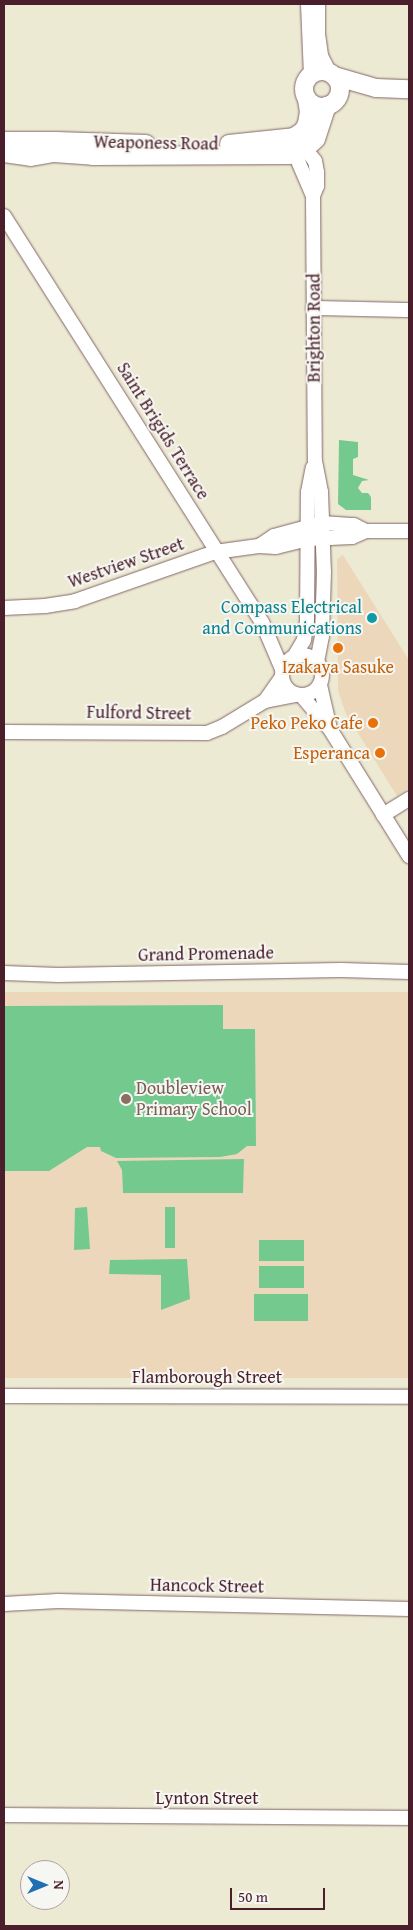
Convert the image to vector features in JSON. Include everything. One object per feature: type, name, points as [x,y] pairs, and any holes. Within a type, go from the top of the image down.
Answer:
[{"type":"main road","points":[[298,146],[307,124],[309,112],[304,85],[311,74],[321,71],[376,88],[409,89]]},
{"type":"main road","points":[[298,146],[316,139],[339,86],[332,74]]},
{"type":"main road","points":[[307,100],[318,106],[376,88]]},
{"type":"main road","name":"Weaponess Road","points":[[4,141],[56,141],[206,147],[298,146]]},
{"type":"main road","name":"Weaponess Road","points":[[4,153],[31,157],[54,153],[93,156],[298,146]]},
{"type":"street","points":[[308,4],[311,74]]},
{"type":"street","points":[[318,4],[318,34],[321,56],[332,74]]},
{"type":"street","name":"Brighton Road","points":[[298,146],[315,161],[317,172],[317,186],[313,196],[315,461],[321,492],[324,537],[322,636],[317,661]]},
{"type":"street","name":"Saint Brigids Terrace","points":[[4,216],[262,622],[282,673]]},
{"type":"street","points":[[313,308],[409,310]]},
{"type":"street","name":"Brighton Road","points":[[295,655],[304,640],[307,621],[308,492],[315,461]]},
{"type":"street","name":"Westview Street","points":[[4,608],[45,606],[75,601],[216,552],[259,546],[276,547],[308,533],[322,523],[354,526],[366,531]]},
{"type":"street","name":"Westview Street","points":[[308,533],[324,537],[352,536],[366,531],[409,531]]},
{"type":"street","points":[[330,729],[320,684],[322,671],[317,661],[311,656],[295,655],[285,663],[282,673],[284,684],[291,692],[299,695],[330,729],[409,856]]},
{"type":"street","name":"Fulford Street","points":[[265,701],[282,673]]},
{"type":"street","points":[[299,695],[314,691],[320,684]]},
{"type":"street","name":"Fulford Street","points":[[4,732],[207,733],[222,727],[265,701],[299,695]]},
{"type":"street","points":[[383,814],[409,799]]},
{"type":"street","name":"Grand Promenade","points":[[4,973],[58,975],[341,970],[409,972]]},
{"type":"street","name":"Flamborough Street","points":[[4,1396],[409,1397]]},
{"type":"street","name":"Hancock Street","points":[[4,1604],[58,1602],[409,1609]]},
{"type":"street","name":"Lynton Street","points":[[4,1815],[409,1818]]},
{"type":"shaded area","points":[[343,555],[409,660],[409,788],[397,796],[346,714],[338,691],[337,559]]},
{"type":"shaded area","name":"Doubleview Primary School","points":[[4,992],[409,992],[409,1378],[4,1378]]},
{"type":"green space","points":[[339,440],[358,442],[358,457],[353,459],[353,475],[369,480],[362,481],[358,488],[362,493],[368,493],[371,497],[371,510],[346,510],[338,504]]},
{"type":"green space","points":[[223,1005],[223,1029],[255,1029],[256,1146],[247,1146],[237,1154],[220,1157],[116,1158],[101,1151],[100,1147],[87,1147],[49,1171],[4,1171],[4,1006]]},
{"type":"green space","points":[[244,1159],[243,1193],[123,1193],[122,1170],[117,1161]]},
{"type":"green space","points":[[87,1207],[90,1249],[74,1250],[75,1208]]},
{"type":"green space","points":[[165,1207],[175,1207],[175,1248],[165,1248]]},
{"type":"green space","points":[[259,1240],[304,1240],[304,1261],[259,1261]]},
{"type":"green space","points":[[187,1259],[190,1299],[161,1310],[161,1275],[109,1274],[110,1260]]},
{"type":"green space","points":[[259,1266],[304,1266],[304,1288],[259,1288]]},
{"type":"green space","points":[[254,1294],[308,1294],[308,1321],[254,1321]]},
{"type":"place","name":"Compass Electrical and Communications","points":[[372,618]]},
{"type":"place","name":"Izakaya Sasuke","points":[[338,648]]},
{"type":"place","name":"Peko Peko Cafe","points":[[373,723]]},
{"type":"place","name":"Esperanca","points":[[380,753]]},
{"type":"place","name":"Doubleview Primary School","points":[[126,1099]]}]
